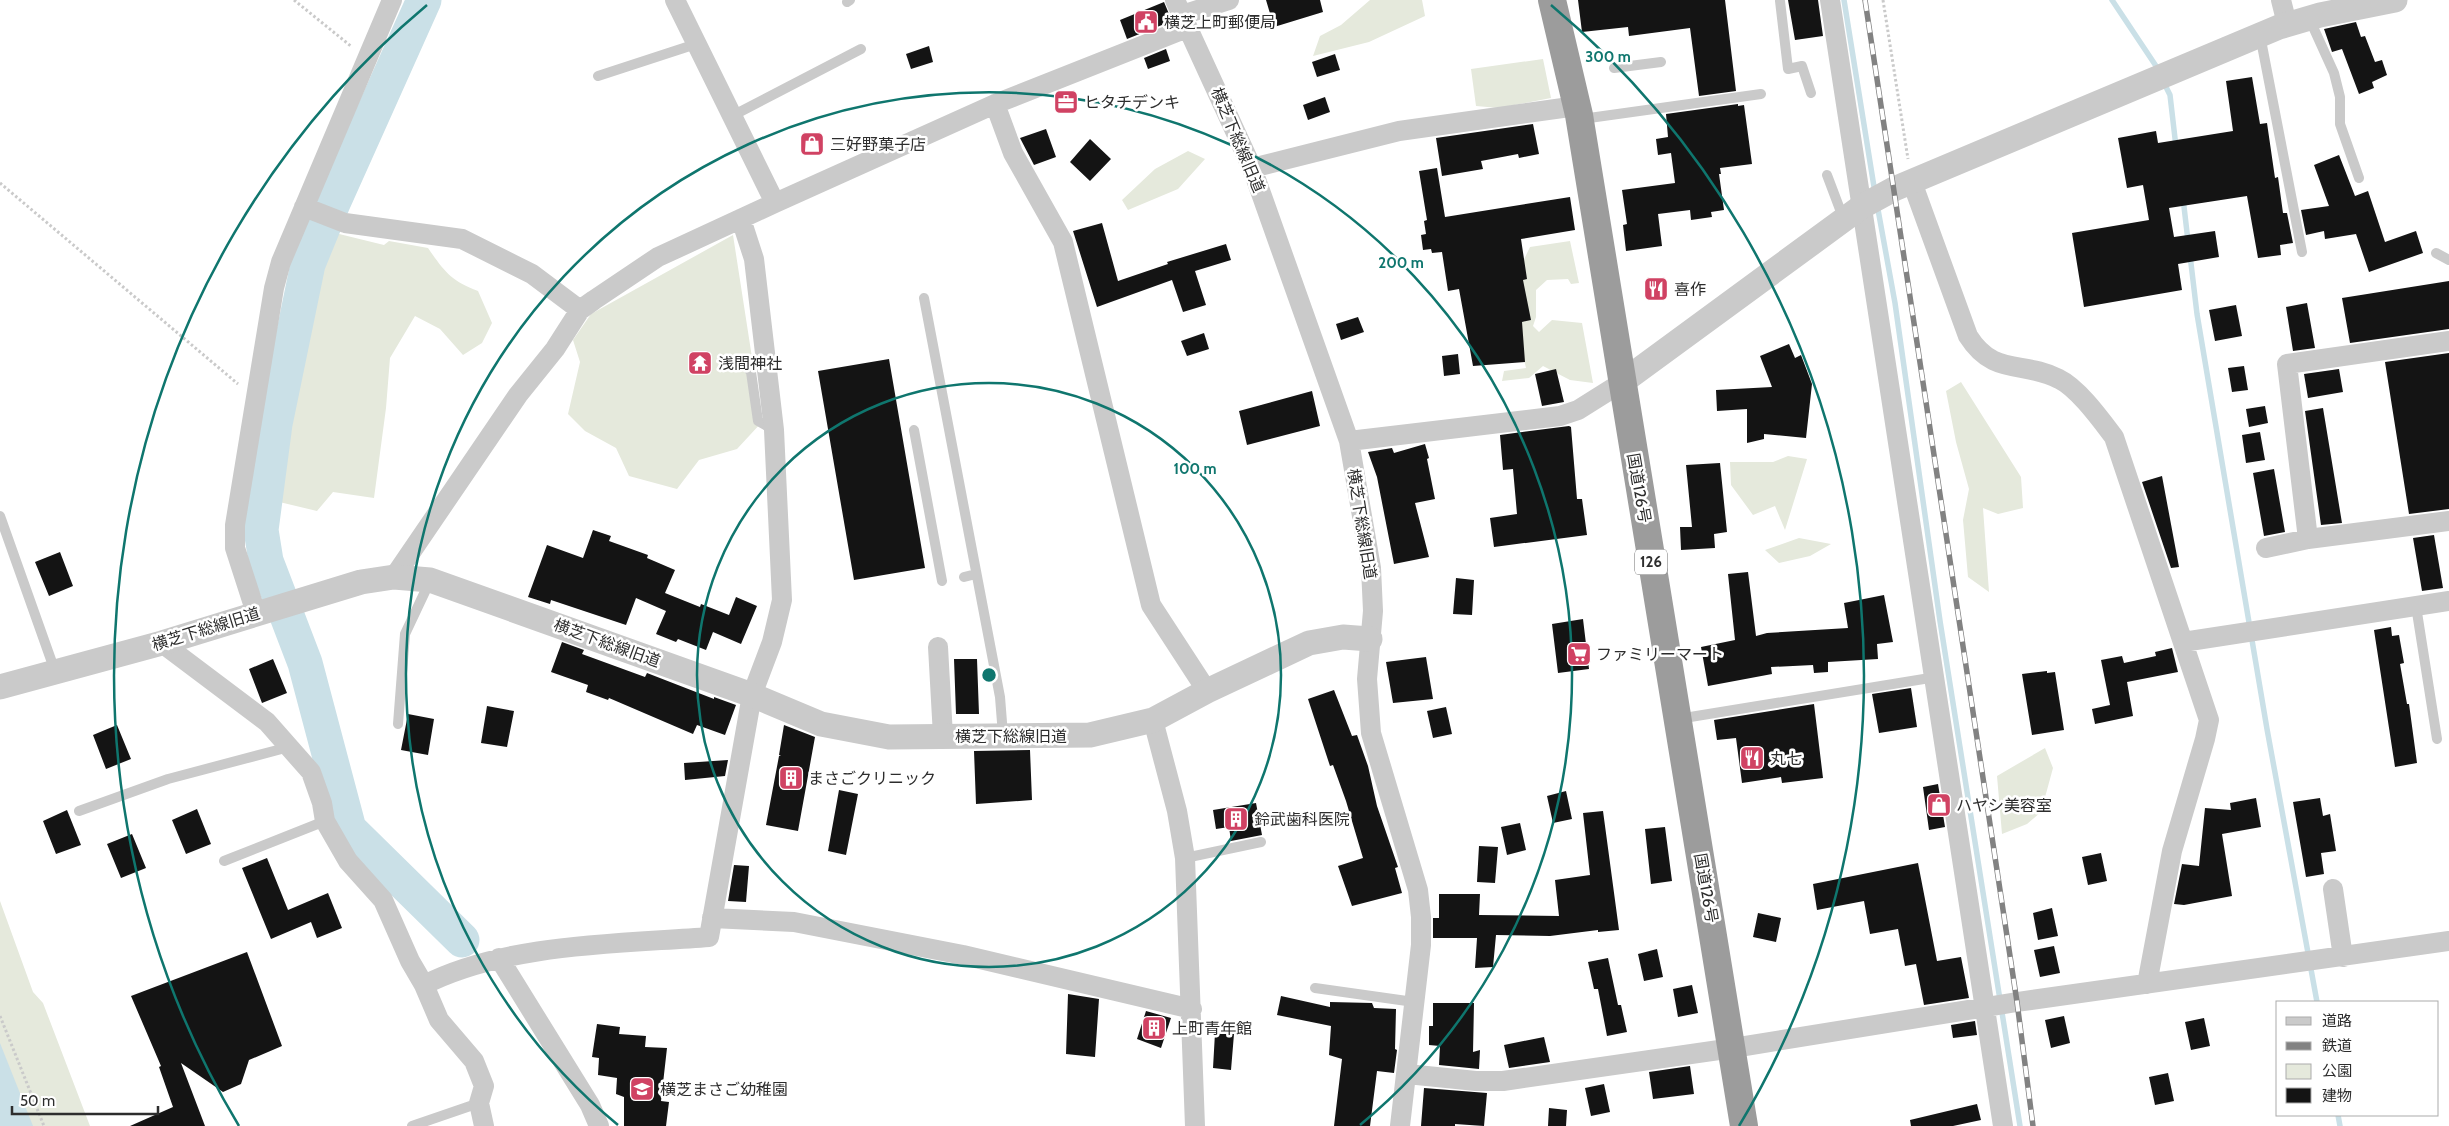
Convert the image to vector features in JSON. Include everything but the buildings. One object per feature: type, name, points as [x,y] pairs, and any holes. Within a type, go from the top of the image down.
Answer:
[{"type":"highway","name":"国道126号","points":[[1552,0],[1578,112],[1621,383],[1733,1048],[1744,1126]]},
{"type":"street","points":[[256,613],[235,548],[235,524],[274,288],[281,262],[309,209],[366,59],[392,0]]},
{"type":"street","points":[[675,0],[774,203]]},
{"type":"street","points":[[394,577],[445,506],[490,436],[555,349],[580,310],[658,257],[995,104],[1182,14],[1229,0]]},
{"type":"street","points":[[1830,0],[1856,211],[1936,677],[2004,1126]]},
{"type":"street","points":[[2281,0],[2298,21]]},
{"type":"street","points":[[1349,441],[1560,416],[1578,410],[1621,383],[1856,211],[1888,192],[2260,35],[2298,21],[2395,0]]},
{"type":"street","name":"横芝下総線旧道","points":[[0,687],[162,643],[361,582],[394,577],[430,580],[752,695],[821,724],[889,737],[1090,735],[1153,720],[1207,691],[1309,644],[1343,637],[1370,639],[1372,611],[1371,568],[1349,441],[1252,168],[1182,14]]},
{"type":"street","points":[[995,104],[1013,153],[1063,242],[1151,606],[1207,691]]},
{"type":"street","points":[[1252,168],[1399,131],[1578,112]]},
{"type":"street","points":[[1912,182],[1968,336],[1978,351],[1999,364],[2040,372],[2060,379],[2092,408],[2114,437],[2209,720],[2172,851],[2147,984]]},
{"type":"street","points":[[309,209],[336,220],[462,239],[532,274],[580,310]]},
{"type":"street","points":[[424,984],[443,975],[519,953],[709,937],[752,695],[772,642],[782,600],[774,430],[754,259],[741,219]]},
{"type":"street","points":[[2308,539],[2287,364],[2449,341]]},
{"type":"street","points":[[2266,548],[2308,539],[2449,521]]},
{"type":"street","points":[[2183,642],[2449,601]]},
{"type":"street","points":[[1370,639],[1368,679],[1371,732],[1418,890],[1421,917],[1407,1074],[1400,1126]]},
{"type":"street","points":[[162,643],[267,722],[311,772],[322,803],[325,821],[348,861],[383,900],[410,961],[424,984],[439,1020],[474,1061],[484,1086],[479,1102],[484,1126]]},
{"type":"street","points":[[938,647],[943,736]]},
{"type":"street","points":[[1153,720],[1177,811],[1185,858],[1195,1126]]},
{"type":"street","points":[[2333,890],[2343,958]]},
{"type":"street","points":[[712,918],[794,922],[963,955],[1192,1009]]},
{"type":"street","points":[[1407,1074],[1476,1081],[1503,1081],[1733,1048],[1986,1007],[2449,942]]},
{"type":"street","points":[[499,958],[585,1097],[599,1126]]},
{"type":"lane","points":[[1780,0],[1788,69],[1802,66],[1811,93]]},
{"type":"lane","points":[[2298,21],[2334,73],[2340,98],[2340,124],[2359,178]]},
{"type":"lane","points":[[2260,35],[2302,252]]},
{"type":"lane","points":[[598,76],[696,44]]},
{"type":"lane","points":[[732,116],[861,49]]},
{"type":"lane","points":[[1614,68],[1661,62]]},
{"type":"lane","points":[[1578,112],[1761,94]]},
{"type":"lane","points":[[1827,175],[1856,211]]},
{"type":"lane","points":[[2436,253],[2449,260]]},
{"type":"lane","points":[[924,298],[1000,697],[1003,736]]},
{"type":"lane","points":[[742,362],[751,372],[758,421],[774,430]]},
{"type":"lane","points":[[914,430],[942,581]]},
{"type":"lane","points":[[0,516],[55,671]]},
{"type":"lane","points":[[964,577],[976,574]]},
{"type":"lane","points":[[398,724],[405,634],[430,580]]},
{"type":"lane","points":[[2416,606],[2437,740]]},
{"type":"lane","points":[[1678,719],[1936,677]]},
{"type":"lane","points":[[80,811],[168,779],[289,747]]},
{"type":"lane","points":[[224,861],[325,821]]},
{"type":"lane","points":[[1185,858],[1261,842]]},
{"type":"lane","points":[[1315,988],[1414,1002]]},
{"type":"lane","points":[[412,1126],[479,1102]]},
{"type":"path","points":[[294,0],[366,59]]},
{"type":"path","points":[[1883,0],[1912,182]]},
{"type":"path","points":[[0,183],[256,399]]},
{"type":"path","points":[[0,1016],[44,1126]]},
{"type":"green space","points":[[1370,0],[1422,0],[1425,16],[1369,42],[1313,56],[1320,36],[1341,25]]},
{"type":"green space","points":[[1543,59],[1551,98],[1499,108],[1476,106],[1471,69]]},
{"type":"green space","points":[[1188,151],[1205,159],[1178,189],[1128,210],[1122,200],[1155,169]]},
{"type":"green space","points":[[331,232],[384,245],[389,241],[428,248],[449,274],[461,283],[478,291],[492,323],[482,343],[463,355],[440,329],[415,316],[390,358],[386,408],[374,498],[333,492],[317,511],[271,500],[316,269]]},
{"type":"green space","points":[[733,235],[762,422],[737,449],[699,460],[677,489],[629,476],[616,448],[585,431],[568,414],[580,362],[573,340],[591,314]]},
{"type":"green space","points":[[1570,241],[1579,283],[1571,284],[1568,279],[1547,280],[1536,290],[1536,317],[1533,326],[1539,332],[1552,320],[1582,323],[1593,383],[1570,380],[1543,366],[1529,378],[1502,381],[1504,371],[1526,368],[1517,331],[1517,274],[1530,247]]},
{"type":"green space","points":[[1961,382],[2021,477],[2023,508],[1998,514],[1983,508],[1989,592],[1968,577],[1963,520],[1969,489],[1956,442],[1946,391]]},
{"type":"green space","points":[[1788,456],[1807,459],[1785,530],[1775,506],[1753,515],[1731,485],[1730,462],[1773,462]]},
{"type":"green space","points":[[1799,538],[1831,544],[1810,556],[1779,563],[1765,550]]},
{"type":"green space","points":[[2045,748],[2053,768],[2041,812],[2027,824],[2002,834],[1997,776]]},
{"type":"green space","points":[[0,901],[33,992],[43,1003],[90,1126],[0,1126]]},
{"type":"water","points":[[0,1043],[33,1126],[0,1126]]},
{"type":"waterway","points":[[424,0],[333,203],[308,264],[275,424],[261,530],[266,561],[305,663],[349,829],[462,940]]},
{"type":"waterway","points":[[1844,0],[1875,193]]},
{"type":"waterway","points":[[2112,0],[2160,72]]},
{"type":"waterway","points":[[2164,83],[2170,95],[2176,147]]},
{"type":"waterway","points":[[2183,198],[2188,241]]},
{"type":"waterway","points":[[1877,204],[1895,303],[1940,621],[2020,1126]]},
{"type":"waterway","points":[[2190,255],[2197,314],[2267,729],[2317,1001]]},
{"type":"waterway","points":[[2338,1116],[2340,1126]]},
{"type":"railway","points":[[1865,0],[2017,1002],[2033,1126]]},
{"type":"place","name":"横芝上町郵便局","points":[[1146,22]]},
{"type":"place","name":"ヒタチデンキ","points":[[1066,102]]},
{"type":"place","name":"三好野菓子店","points":[[812,144]]},
{"type":"place","name":"喜作","points":[[1656,289]]},
{"type":"place","name":"浅間神社","points":[[700,363]]},
{"type":"place","name":"ファミリーマート","points":[[1579,654]]},
{"type":"place","name":"丸七","points":[[1752,758]]},
{"type":"place","name":"まさごクリニック","points":[[791,778]]},
{"type":"place","name":"ハヤシ美容室","points":[[1939,805]]},
{"type":"place","name":"鈴武歯科医院","points":[[1236,819]]},
{"type":"place","name":"上町青年館","points":[[1154,1028]]},
{"type":"place","name":"横芝まさご幼稚園","points":[[642,1089]]}]
